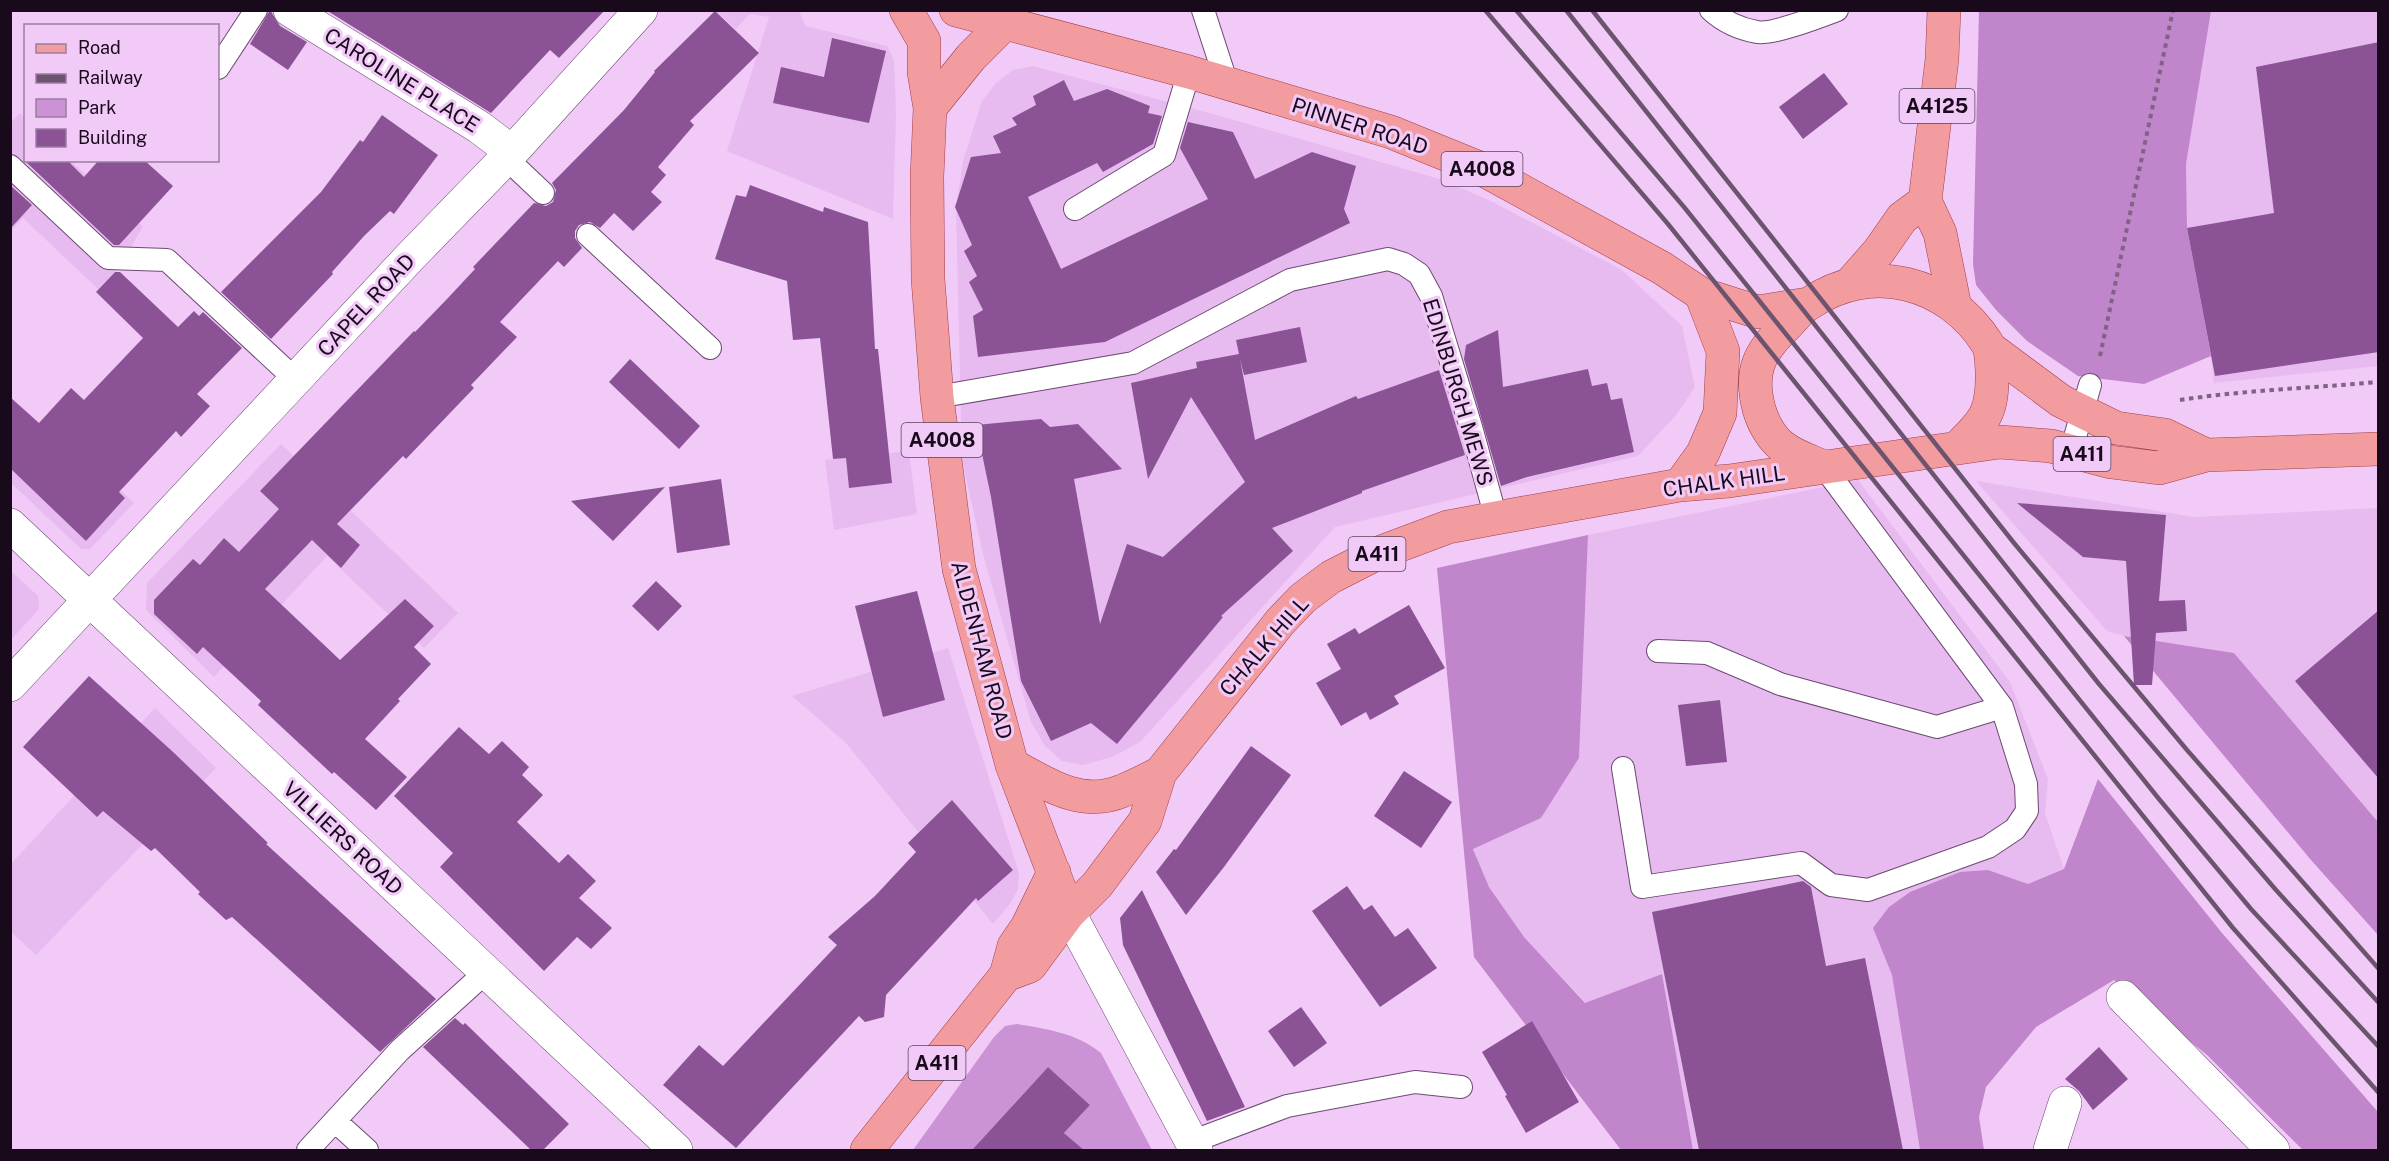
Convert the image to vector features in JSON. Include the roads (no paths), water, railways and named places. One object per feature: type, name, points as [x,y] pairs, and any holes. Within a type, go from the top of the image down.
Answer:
[{"type":"main road","name":"ALDENHAM ROAD","points":[[906,10],[924,41],[924,72],[930,108],[927,177],[928,268],[937,397],[959,569],[1012,765],[1069,913]]},
{"type":"main road","name":"PINNER ROAD","points":[[956,10],[1189,72],[1391,132],[1482,169],[1662,268],[1701,294],[1758,312],[1808,304]]},
{"type":"main road","name":"A4125","points":[[1925,201],[1942,59],[1944,10]]},
{"type":"main road","points":[[930,108],[971,57],[1004,24]]},
{"type":"main road","points":[[1850,284],[1879,251],[1902,218],[1925,201],[1940,233],[1954,307]]},
{"type":"main road","points":[[1824,467],[1784,448],[1772,435],[1762,418],[1755,393],[1756,364],[1778,334],[1808,304],[1850,284],[1878,280],[1916,286],[1954,307],[1979,331],[1991,349],[1992,392],[1989,412],[1977,429],[1957,448]]},
{"type":"main road","points":[[1680,485],[1703,453],[1720,412],[1723,351],[1701,294]]},
{"type":"main road","name":"A411","points":[[1991,349],[2061,401],[2086,398],[2116,428],[2165,435],[2206,455]]},
{"type":"main road","name":"A411","points":[[1957,448],[2000,442],[2051,446],[2111,462],[2158,468],[2206,455],[2379,449]]},
{"type":"main road","name":"CHALK HILL","points":[[1006,975],[1030,966],[1069,913],[1097,885],[1145,821],[1160,773],[1280,622],[1303,598],[1331,577],[1376,554],[1448,527],[1680,485],[1729,481],[1957,448]]},
{"type":"main road","points":[[1012,765],[1072,795],[1105,796],[1122,792],[1160,773]]},
{"type":"main road","name":"CHALK HILL","points":[[867,1150],[1006,975],[1014,946],[1027,927],[1054,872]]},
{"type":"street","name":"CAROLINE PLACE","points":[[290,10],[479,127],[509,155]]},
{"type":"street","name":"CAPEL ROAD","points":[[10,685],[509,155],[641,10]]},
{"type":"street","name":"VILLIERS ROAD","points":[[10,525],[676,1150]]},
{"type":"street","name":"ALDENHAM ROAD","points":[[1069,913],[1193,1146]]},
{"type":"street","points":[[2122,997],[2273,1150]]},
{"type":"street","points":[[2050,1150],[2065,1103]]},
{"type":"lane","points":[[219,66],[256,10]]},
{"type":"lane","points":[[1203,10],[1227,84]]},
{"type":"lane","points":[[1711,10],[1723,20],[1758,33],[1797,25],[1838,10]]},
{"type":"lane","points":[[1075,209],[1164,155],[1189,72]]},
{"type":"lane","points":[[509,155],[543,193]]},
{"type":"lane","points":[[10,166],[108,258],[167,260],[296,380]]},
{"type":"lane","points":[[588,235],[710,348]]},
{"type":"lane","name":"EDINBURGH MEWS","points":[[937,397],[1133,363],[1290,280],[1389,259],[1404,264],[1419,274],[1431,296],[1496,518]]},
{"type":"lane","points":[[2071,451],[2086,398]]},
{"type":"lane","points":[[1623,768],[1642,887],[1801,863],[1831,885],[1868,890],[1988,848],[2015,829],[2027,811],[2026,784],[2002,707],[1824,467]]},
{"type":"lane","points":[[1658,651],[1707,653],[1780,684],[1937,727],[2002,707]]},
{"type":"lane","points":[[308,1150],[400,1050],[486,972]]},
{"type":"lane","points":[[1193,1146],[1287,1106],[1415,1082],[1461,1087]]},
{"type":"lane","points":[[335,1121],[367,1150]]},
{"type":"railway","points":[[1485,10],[1668,224],[2233,928],[2378,1092]]},
{"type":"railway","points":[[1516,10],[1684,207],[2159,799],[2251,909],[2378,1046]]},
{"type":"railway","points":[[1566,10],[2099,684],[2276,890],[2378,1002]]},
{"type":"railway","points":[[1592,10],[2014,543],[2187,750],[2378,968]]}]
